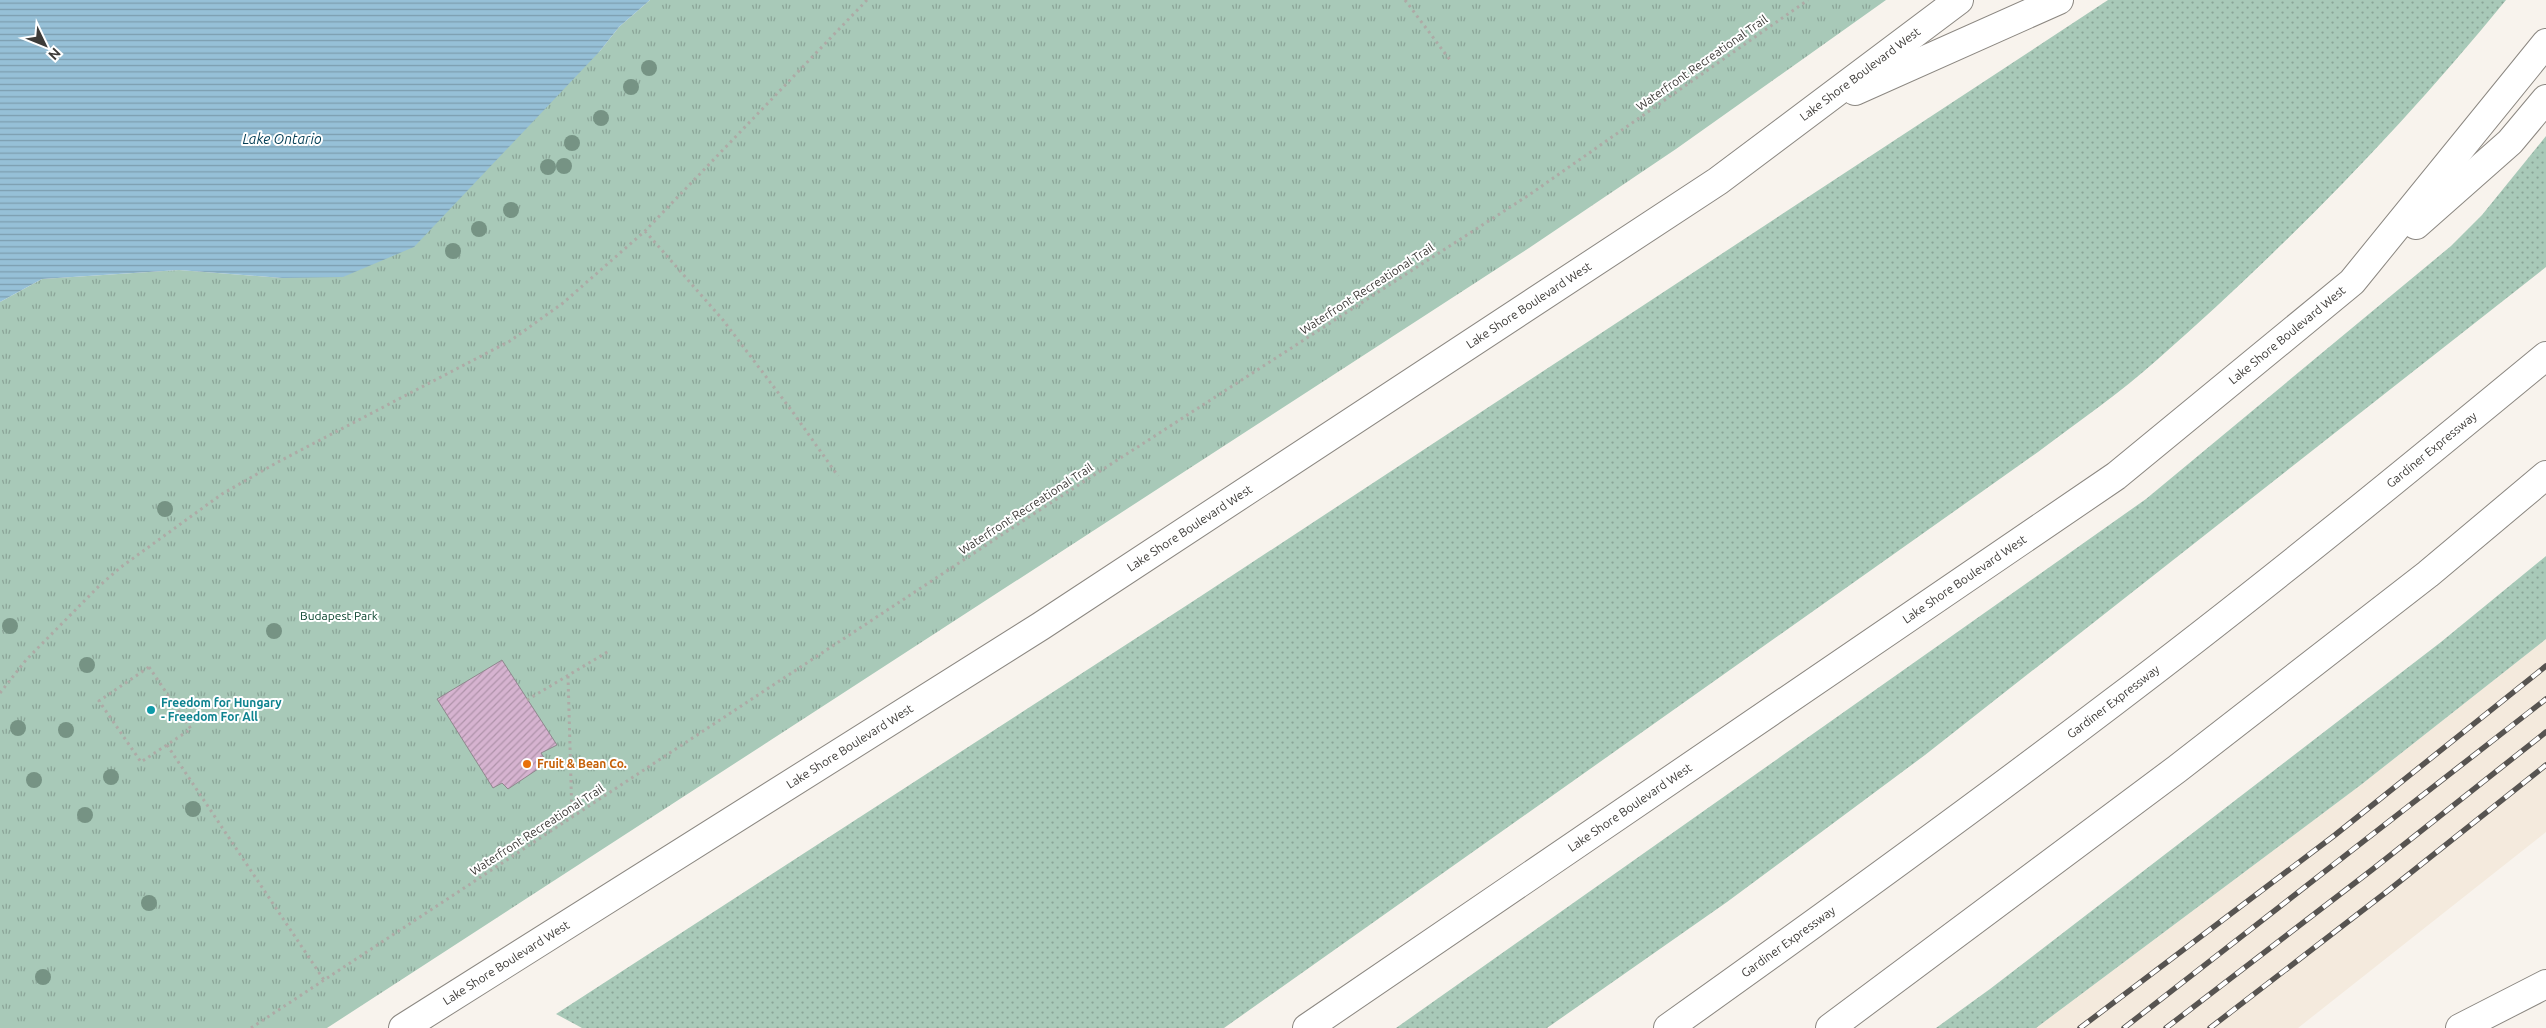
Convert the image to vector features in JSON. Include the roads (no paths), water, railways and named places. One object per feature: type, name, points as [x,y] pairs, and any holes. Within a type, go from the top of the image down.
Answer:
[{"type":"main road","name":"Lake Shore Boulevard West","points":[[403,1028],[1041,626],[1718,181],[1959,0]]},
{"type":"main road","points":[[1810,112],[2059,0]]},
{"type":"main road","name":"Lake Shore Boulevard West","points":[[1307,1028],[2116,476],[2352,282],[2546,43]]},
{"type":"main road","points":[[2352,282],[2510,142],[2546,99]]},
{"type":"main road","name":"Gardiner Expressway","points":[[1668,1028],[1803,932],[2112,703],[2328,535],[2546,356]]},
{"type":"main road","points":[[1830,1028],[2176,769],[2428,574],[2546,475]]},
{"type":"main road","points":[[2460,1028],[2546,984]]},
{"type":"water","name":"Lake Ontario","points":[[0,0],[650,0],[619,27],[600,51],[414,247],[343,277],[282,278],[179,270],[42,279],[0,302]]},
{"type":"railway","points":[[2080,1028],[2335,835],[2546,666]]},
{"type":"railway","points":[[2124,1028],[2546,699]]},
{"type":"railway","points":[[2166,1028],[2373,869],[2546,732]]},
{"type":"railway","points":[[2210,1028],[2389,890],[2546,765]]},
{"type":"place","name":"Freedom for Hungary - Freedom For All","points":[[151,710]]},
{"type":"place","name":"Fruit & Bean Co.","points":[[527,764]]},
{"type":"park label","name":"Budapest Park","points":[[339,616]]}]
